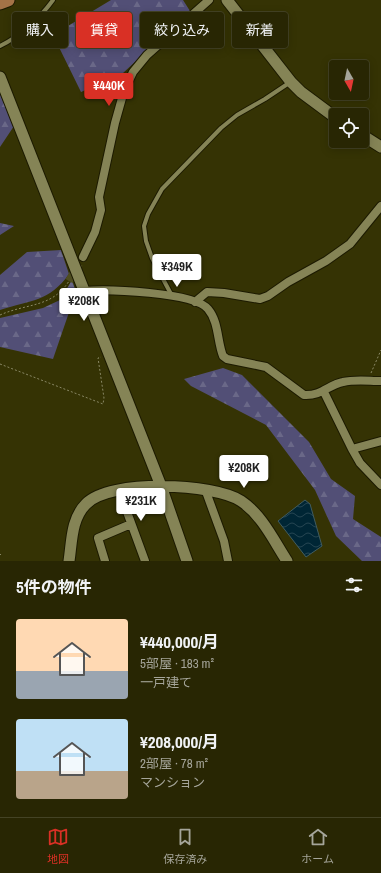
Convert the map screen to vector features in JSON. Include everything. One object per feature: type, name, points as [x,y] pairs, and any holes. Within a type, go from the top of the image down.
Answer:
[{"type":"main road","points":[[0,4],[8,0]]},
{"type":"street","points":[[83,257],[95,232],[101,210],[99,197],[115,123],[124,91],[133,72],[147,55],[210,0]]},
{"type":"street","points":[[227,0],[291,82],[301,92],[329,113]]},
{"type":"street","points":[[0,77],[161,486],[187,561]]},
{"type":"street","points":[[369,139],[381,147]]},
{"type":"street","points":[[195,302],[207,292],[224,293],[260,299],[268,296],[288,282],[326,261],[350,244],[381,206]]},
{"type":"street","points":[[84,291],[118,290],[172,297],[195,302],[204,306],[211,313],[214,320],[221,350],[226,359],[266,367],[304,395],[311,396],[324,392],[342,382],[381,381]]},
{"type":"street","points":[[324,392],[360,463],[381,485]]},
{"type":"street","points":[[352,449],[381,441]]},
{"type":"street","points":[[69,561],[75,522],[80,511],[87,503],[96,497],[119,490],[161,486],[205,489],[232,495],[251,509],[286,561]]},
{"type":"street","points":[[205,489],[224,541],[228,561]]},
{"type":"street","points":[[119,490],[145,561]]},
{"type":"street","points":[[105,561],[98,538],[131,524]]},
{"type":"lane","points":[[0,46],[8,42],[29,25],[53,0]]},
{"type":"lane","points":[[172,297],[152,258],[146,241],[144,226],[148,214],[162,189],[221,128],[238,115],[266,99],[291,82]]},
{"type":"path","points":[[0,315],[48,302],[62,291],[69,281]]},
{"type":"path","points":[[368,381],[372,368],[381,350]]},
{"type":"path","points":[[0,364],[103,404],[104,398],[98,358],[109,355]]},
{"type":"green space","points":[[111,0],[183,0],[190,11],[140,12],[140,48],[150,48],[123,73],[81,92],[59,48],[68,48],[68,26],[76,21],[76,48],[132,48],[132,12],[91,12]]},
{"type":"green space","points":[[0,94],[14,126],[0,147]]},
{"type":"green space","points":[[0,223],[14,226],[0,235]]},
{"type":"green space","points":[[61,250],[69,274],[62,283],[47,295],[39,299],[0,310],[0,275],[27,252]]},
{"type":"green space","points":[[72,280],[76,292],[53,359],[0,347],[0,318],[43,308],[60,300]]},
{"type":"green space","points":[[223,368],[242,375],[309,442],[331,479],[355,496],[353,519],[381,537],[381,561],[362,561],[336,536],[315,490],[266,425],[191,386],[184,379]]},
{"type":"water","points":[[305,500],[310,504],[322,546],[306,557],[278,521]]},
{"type":"tunnel","points":[[69,281],[83,257]]}]
